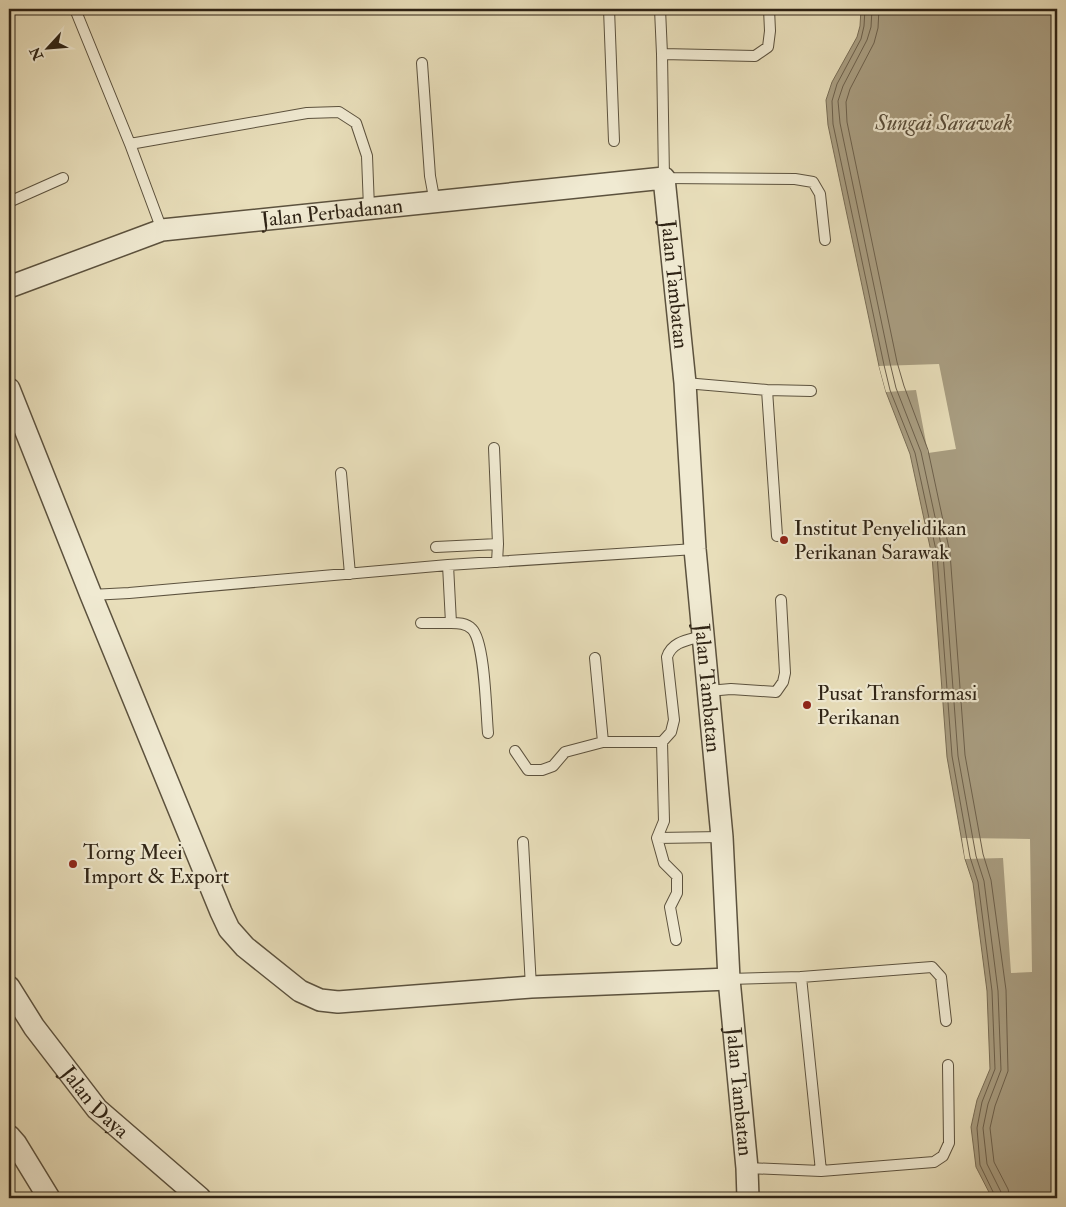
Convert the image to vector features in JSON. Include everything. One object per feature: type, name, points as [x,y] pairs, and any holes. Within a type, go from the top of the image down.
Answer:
[{"type":"street","name":"Jalan Perbadanan","points":[[9,286],[162,230],[664,178]]},
{"type":"street","name":"Jalan Tambatan","points":[[664,178],[685,383],[694,549],[722,837],[729,979],[748,1198]]},
{"type":"street","points":[[9,389],[221,912],[230,929],[246,947],[300,991],[320,1000],[338,1002],[531,987],[729,979]]},
{"type":"street","name":"Jalan Daya","points":[[9,987],[34,1027],[97,1109],[193,1197]]},
{"type":"street","points":[[9,1136],[49,1198]]},
{"type":"lane","points":[[75,9],[130,144],[162,230]]},
{"type":"lane","points":[[609,9],[614,141]]},
{"type":"lane","points":[[660,9],[664,178],[795,179],[813,182],[820,194],[825,240]]},
{"type":"lane","points":[[662,54],[755,56],[768,47],[770,31],[769,9]]},
{"type":"lane","points":[[422,63],[430,176],[435,203]]},
{"type":"lane","points":[[130,144],[307,113],[339,112],[356,123],[367,156],[369,208]]},
{"type":"lane","points":[[9,202],[63,178]]},
{"type":"lane","points":[[685,383],[767,390],[811,391]]},
{"type":"lane","points":[[767,390],[777,536]]},
{"type":"lane","points":[[494,448],[497,562]]},
{"type":"lane","points":[[341,473],[350,574]]},
{"type":"lane","points":[[436,547],[498,544]]},
{"type":"lane","points":[[91,594],[138,592],[448,565],[694,549]]},
{"type":"lane","points":[[448,565],[451,623]]},
{"type":"lane","points":[[708,691],[731,689],[776,692],[783,682],[784,673],[781,600]]},
{"type":"lane","points":[[421,624],[464,624],[473,630],[480,644],[488,733]]},
{"type":"lane","points":[[676,940],[670,907],[677,893],[677,876],[664,862],[657,838],[664,822],[662,742],[671,732],[674,720],[667,657],[669,650],[675,644],[703,636]]},
{"type":"lane","points":[[595,658],[603,742]]},
{"type":"lane","points":[[515,751],[528,770],[542,770],[552,766],[566,752],[603,742],[662,742]]},
{"type":"lane","points":[[657,838],[722,837]]},
{"type":"lane","points":[[522,842],[531,987]]},
{"type":"lane","points":[[729,979],[801,977],[932,967],[941,977],[946,1020]]},
{"type":"lane","points":[[801,977],[821,1171]]},
{"type":"lane","points":[[746,1168],[821,1171],[934,1162],[943,1156],[949,1143],[948,1065]]},
{"type":"water","name":"Sungai Sarawak","points":[[861,9],[1057,9],[1057,1198],[992,1198],[976,1167],[971,1127],[977,1100],[990,1069],[987,991],[973,883],[965,859],[947,757],[932,556],[910,454],[886,392],[879,366],[828,125],[826,100],[832,82],[857,37]]},
{"type":"pier","points":[[939,364],[956,449],[928,453],[916,390],[886,392],[879,366]]},
{"type":"pier","points":[[962,838],[1030,839],[1032,972],[1011,973],[1003,858],[965,859]]},
{"type":"place","name":"Institut Penyelidikan Perikanan Sarawak","points":[[784,540]]},
{"type":"place","name":"Pusat Transformasi Perikanan","points":[[807,705]]},
{"type":"place","name":"Torng Meei Import & Export","points":[[73,864]]}]
